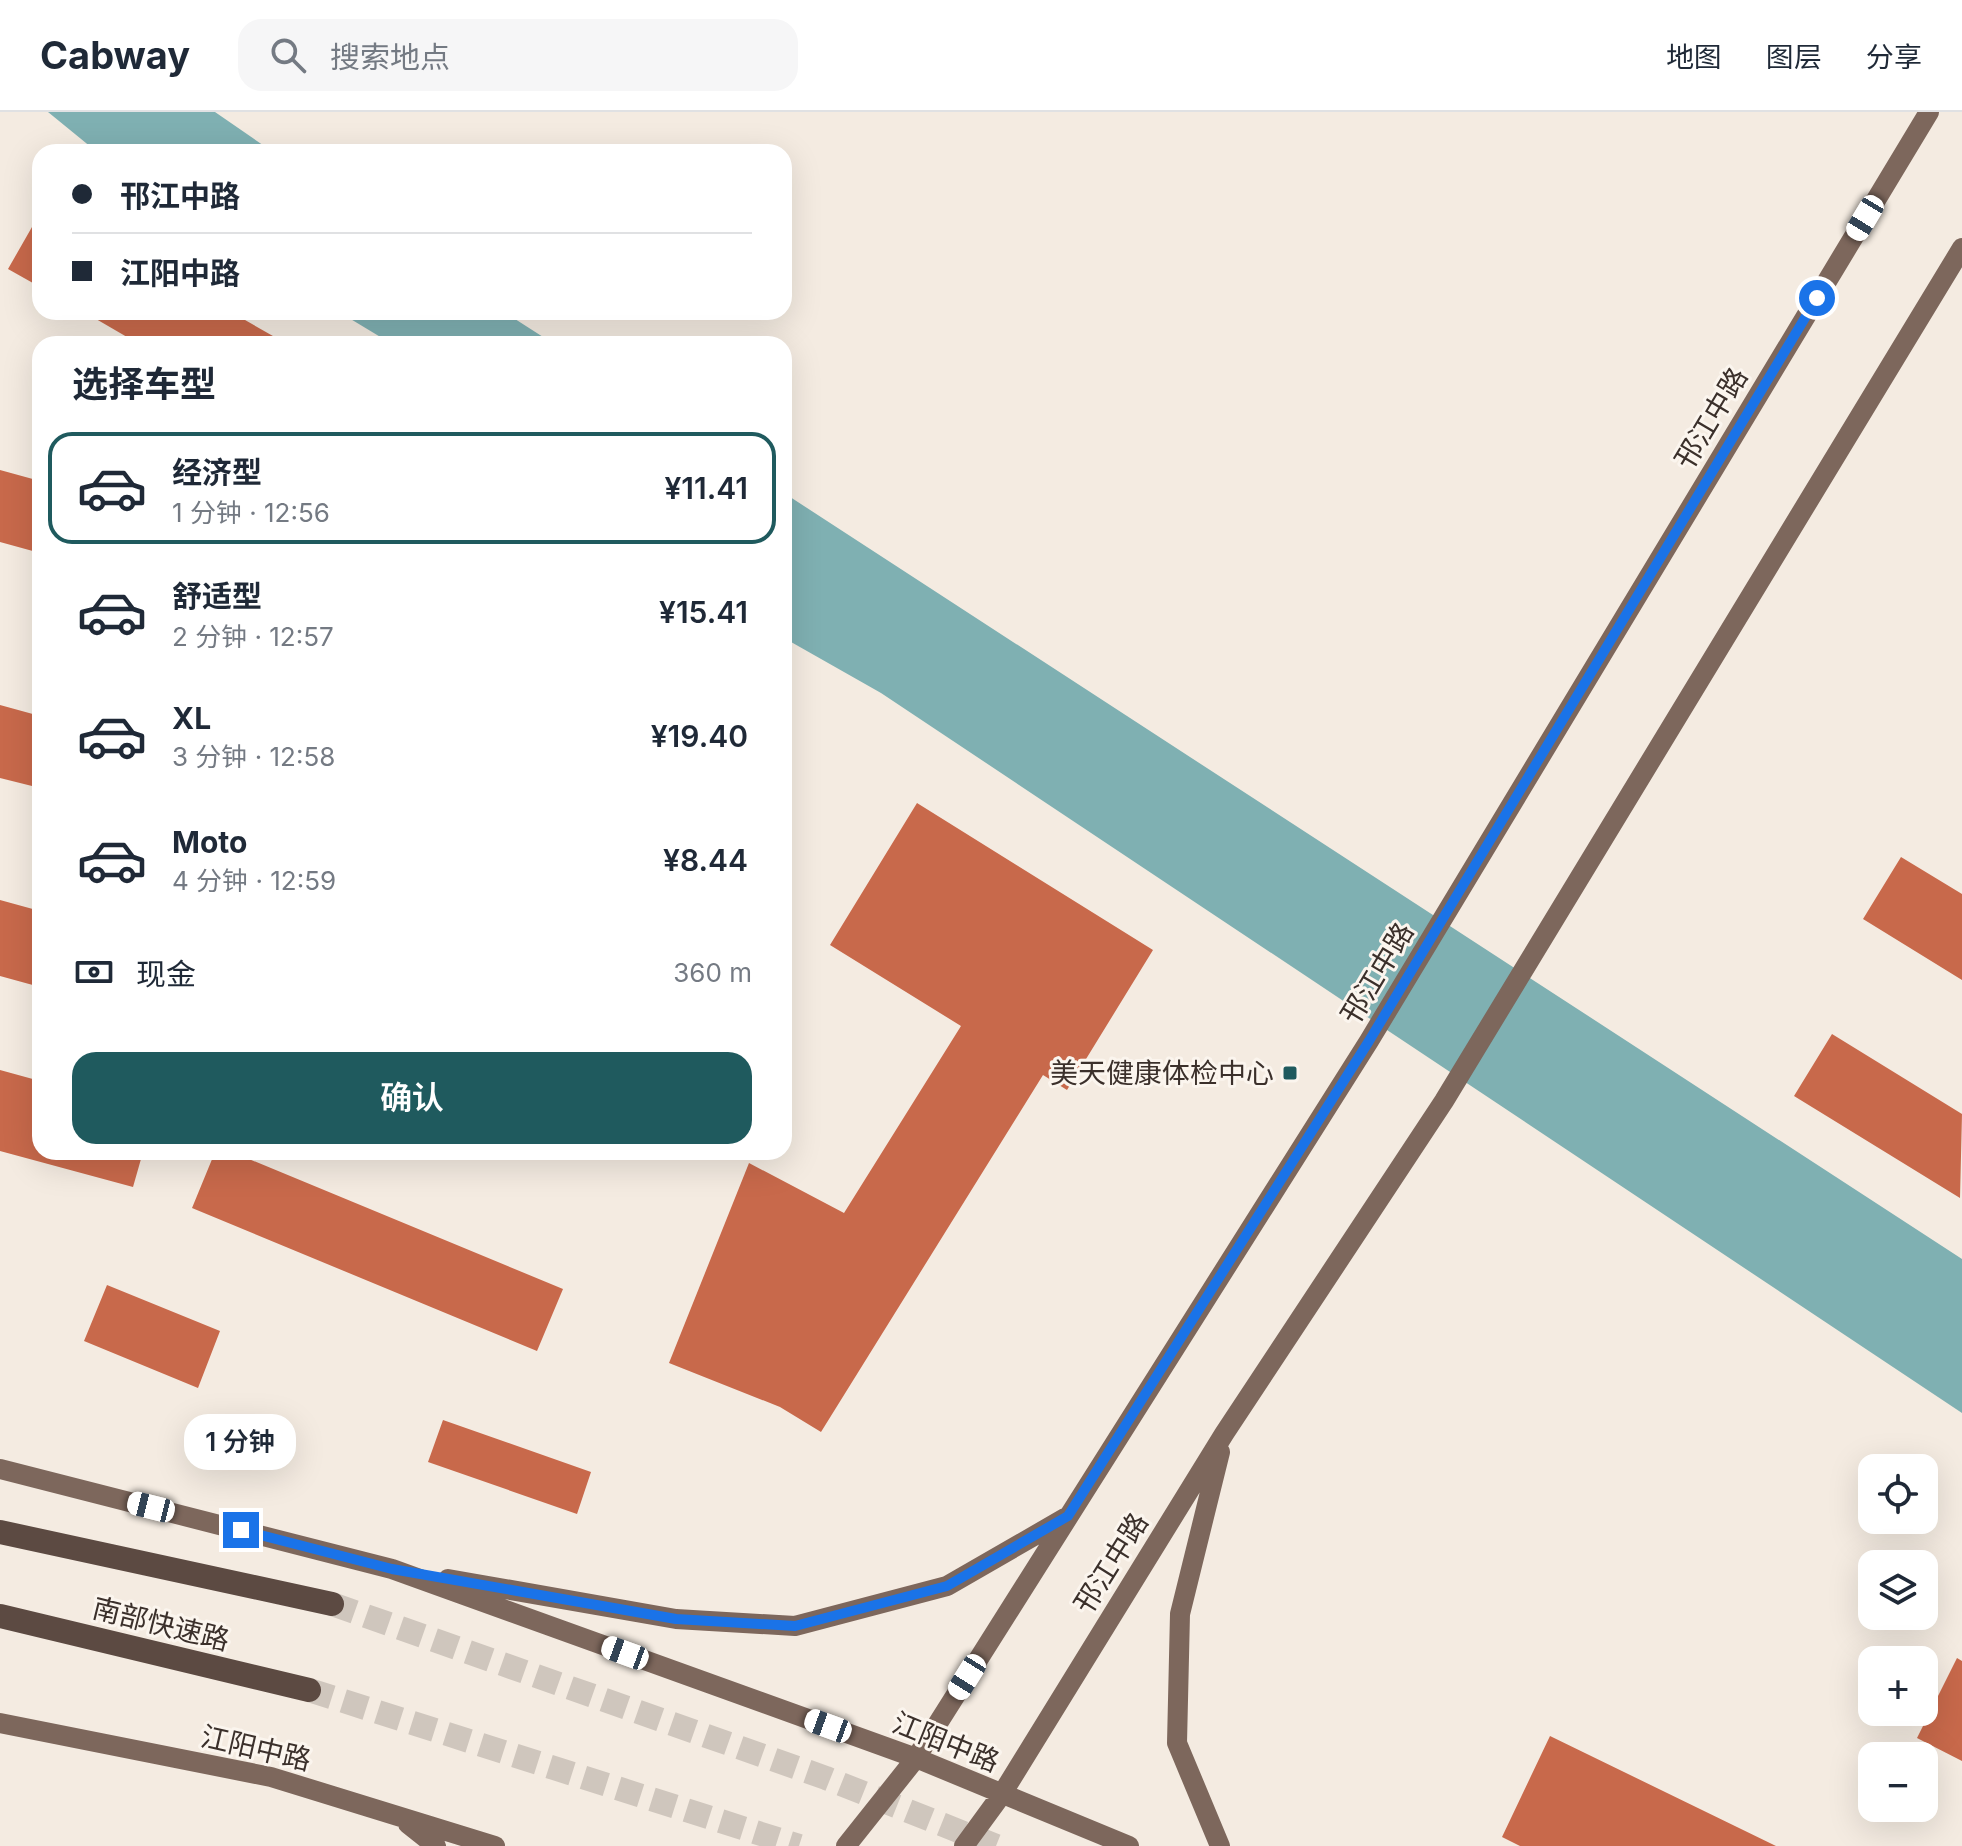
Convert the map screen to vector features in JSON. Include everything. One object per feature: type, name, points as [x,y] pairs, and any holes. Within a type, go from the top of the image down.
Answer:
[{"type":"highway","name":"南部快速路","points":[[0,1532],[332,1604]]},
{"type":"highway","name":"南部快速路","points":[[0,1616],[309,1690]]},
{"type":"main road","name":"邗江中路","points":[[846,1846],[916,1758],[1369,1041],[1929,112]]},
{"type":"main road","name":"邗江中路","points":[[964,1846],[1002,1794],[1224,1434],[1444,1101],[1962,248]]},
{"type":"main road","points":[[1220,1846],[1177,1743],[1180,1614],[1224,1434]]},
{"type":"main road","name":"江阳中路","points":[[0,1469],[392,1569],[916,1758],[1129,1846]]},
{"type":"main road","points":[[392,1569],[676,1619],[795,1626],[947,1586],[1068,1516]]},
{"type":"main road","name":"江阳中路","points":[[0,1723],[271,1777],[495,1846]]},
{"type":"main road","points":[[395,1814],[436,1846]]},
{"type":"water","points":[[48,112],[215,112],[261,144],[87,144]]},
{"type":"water","points":[[352,320],[516,320],[542,336],[379,336]]},
{"type":"water","points":[[792,498],[1962,1259],[1962,1413],[881,693],[792,643]]},
{"type":"building","points":[[32,227],[32,282],[8,269]]},
{"type":"building","points":[[98,320],[245,320],[273,336],[125,336]]},
{"type":"building","points":[[0,470],[32,479],[32,551],[0,542]]},
{"type":"building","points":[[0,705],[32,714],[32,786],[0,778]]},
{"type":"building","points":[[917,803],[1153,950],[1067,1090],[1043,1075],[821,1432],[780,1407],[669,1363],[749,1163],[844,1213],[961,1026],[830,945]]},
{"type":"building","points":[[1901,857],[1962,894],[1962,980],[1863,919]]},
{"type":"building","points":[[0,900],[32,909],[32,985],[0,976]]},
{"type":"building","points":[[1832,1034],[1962,1114],[1960,1198],[1794,1096]]},
{"type":"building","points":[[0,1070],[32,1079],[32,1160],[0,1151]]},
{"type":"building","points":[[33,1160],[141,1160],[133,1187]]},
{"type":"building","points":[[212,1160],[251,1160],[563,1289],[537,1351],[192,1208]]},
{"type":"building","points":[[107,1285],[220,1331],[198,1388],[84,1341]]},
{"type":"building","points":[[443,1420],[591,1472],[577,1514],[428,1462]]},
{"type":"building","points":[[1957,1658],[1962,1661],[1962,1761],[1938,1749],[1938,1742],[1925,1742],[1917,1738],[1923,1726],[1938,1726],[1938,1696]]},
{"type":"building","points":[[1550,1736],[1776,1846],[1520,1846],[1502,1837]]},
{"type":"tunnel","points":[[332,1604],[826,1778],[996,1846]]},
{"type":"tunnel","points":[[309,1690],[799,1846]]},
{"type":"place","name":"美天健康体检中心","points":[[1290,1073]]},
{"type":"route","points":[[241,1530],[392,1569],[676,1619],[795,1626],[947,1586],[1068,1516],[1369,1041],[1817,298]]}]
